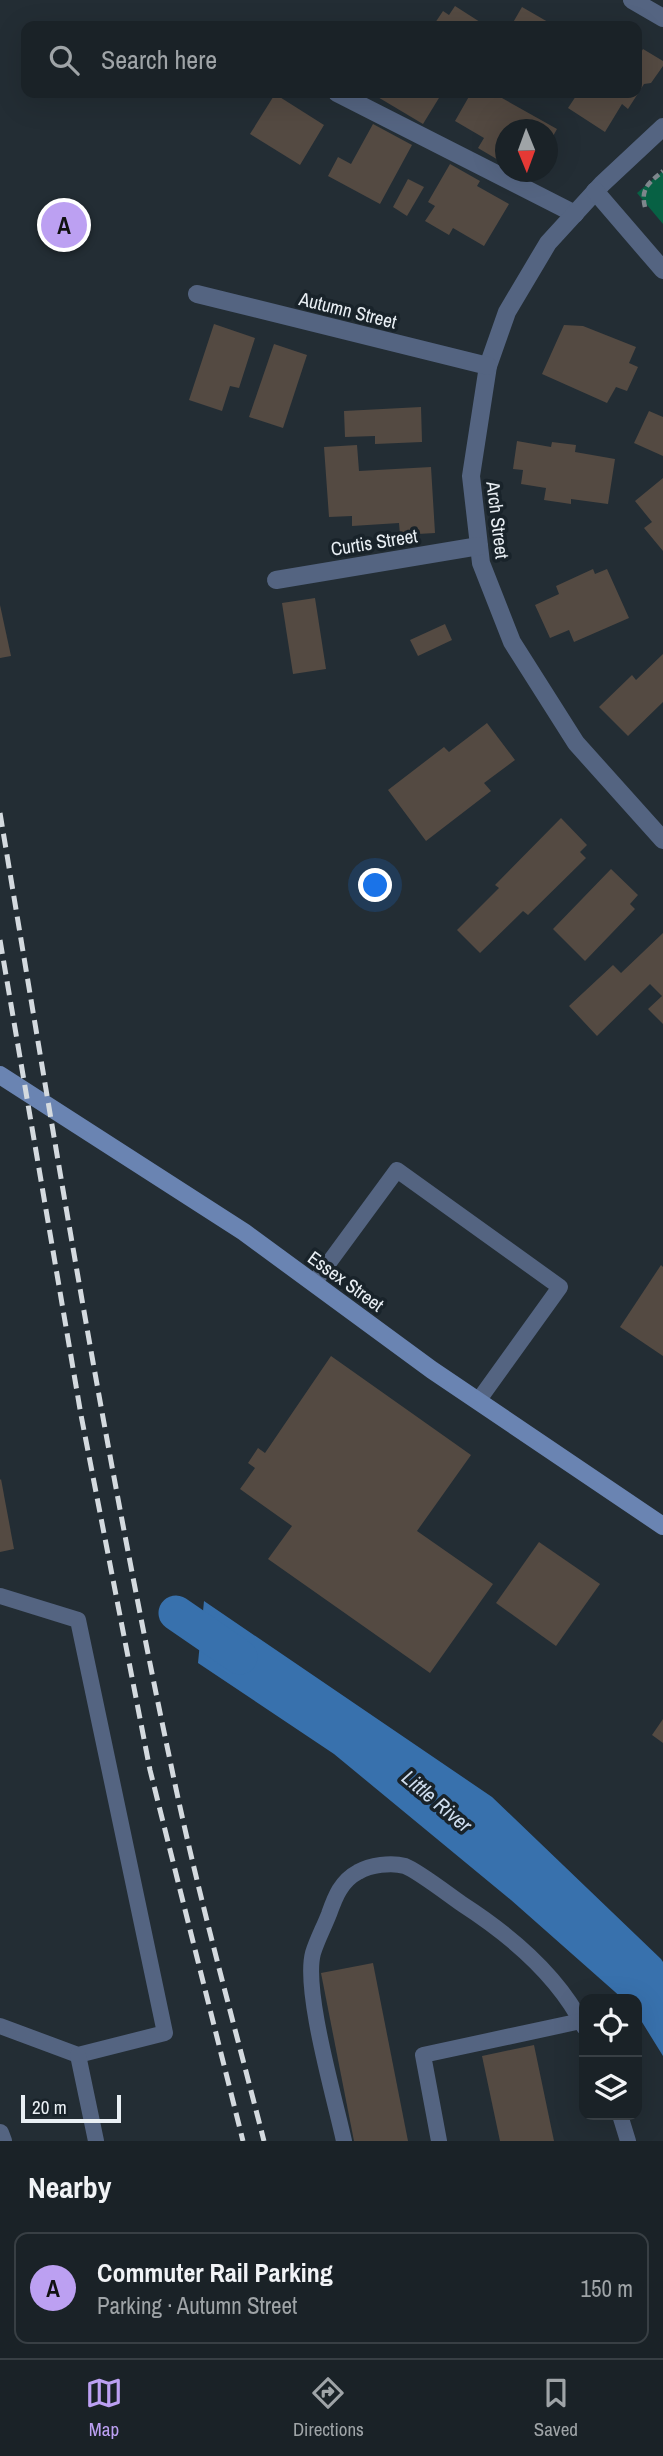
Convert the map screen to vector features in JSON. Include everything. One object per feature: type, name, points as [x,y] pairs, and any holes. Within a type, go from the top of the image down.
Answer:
[{"type":"main road","name":"Essex Street","points":[[0,1075],[244,1232],[478,1401],[663,1526]]},
{"type":"street","points":[[632,0],[663,19]]},
{"type":"street","points":[[347,98],[575,214]]},
{"type":"street","name":"Arch Street","points":[[663,127],[595,191],[548,243],[507,312],[488,366],[471,476],[481,563],[512,642],[576,743],[663,840]]},
{"type":"street","points":[[595,191],[663,270]]},
{"type":"street","name":"Autumn Street","points":[[197,294],[488,366]]},
{"type":"street","name":"Curtis Street","points":[[276,580],[479,546]]},
{"type":"street","points":[[0,2133],[4,2141]]},
{"type":"lane","points":[[314,1283],[397,1170],[560,1287],[478,1401]]},
{"type":"lane","points":[[0,1596],[78,1620],[165,2034],[78,2055],[0,2026]]},
{"type":"lane","points":[[344,2141],[316,2013],[312,1978],[313,1955],[336,1893],[349,1876],[366,1868],[383,1865],[405,1866],[494,1925],[532,1958],[565,1996],[579,2018]]},
{"type":"lane","points":[[439,2141],[422,2055],[579,2025]]},
{"type":"lane","points":[[78,2055],[96,2141]]},
{"type":"lane","points":[[622,2120],[628,2141]]},
{"type":"path","points":[[652,214],[644,206],[642,195],[645,187],[663,171]]},
{"type":"green space","points":[[663,171],[663,224],[637,193]]},
{"type":"water","points":[[204,1601],[492,1797],[663,1962],[663,2056],[642,2022],[642,1994],[617,1994],[511,1900],[334,1754],[198,1663]]},
{"type":"building","points":[[455,6],[478,21],[436,21],[443,11],[449,15]]},
{"type":"building","points":[[522,7],[546,21],[514,21]]},
{"type":"building","points":[[642,51],[663,61],[663,66],[651,83],[642,87]]},
{"type":"building","points":[[272,98],[281,98],[324,125],[300,165],[250,134]]},
{"type":"building","points":[[379,98],[439,98],[423,124]]},
{"type":"building","points":[[468,98],[502,98],[539,119],[495,119],[495,158],[478,148],[484,138],[455,121]]},
{"type":"building","points":[[575,98],[635,98],[628,109],[622,104],[605,132],[568,108]]},
{"type":"building","points":[[373,124],[412,145],[380,204],[328,176],[338,157],[351,164]]},
{"type":"building","points":[[450,164],[480,181],[477,186],[509,204],[484,246],[453,228],[449,235],[425,221],[435,206],[428,202]]},
{"type":"building","points":[[408,179],[424,187],[407,216],[393,207]]},
{"type":"building","points":[[214,324],[255,338],[239,388],[230,386],[222,411],[189,400]]},
{"type":"building","points":[[564,325],[583,326],[636,347],[629,363],[638,367],[627,391],[616,387],[607,403],[542,374]]},
{"type":"building","points":[[274,344],[307,355],[283,428],[249,417]]},
{"type":"building","points":[[421,407],[422,442],[375,444],[375,436],[345,437],[344,411]]},
{"type":"building","points":[[649,411],[663,417],[663,456],[634,443]]},
{"type":"building","points":[[517,441],[551,447],[552,442],[576,445],[575,452],[615,459],[608,504],[571,499],[571,504],[544,500],[546,488],[521,484],[523,470],[513,469]]},
{"type":"building","points":[[357,445],[359,471],[431,467],[435,533],[400,535],[399,523],[352,526],[352,516],[329,517],[324,447]]},
{"type":"building","points":[[663,478],[663,551],[644,528],[652,522],[635,501]]},
{"type":"building","points":[[593,569],[595,574],[607,569],[629,618],[574,642],[569,630],[550,638],[535,605],[559,594],[556,586]]},
{"type":"building","points":[[315,598],[326,669],[293,674],[282,603]]},
{"type":"building","points":[[0,605],[11,656],[0,658]]},
{"type":"building","points":[[445,624],[452,640],[418,656],[410,640]]},
{"type":"building","points":[[663,654],[663,702],[628,736],[599,707],[632,675],[636,680]]},
{"type":"building","points":[[487,723],[515,760],[484,783],[491,791],[426,841],[388,790],[444,747],[449,752]]},
{"type":"building","points":[[561,818],[587,845],[580,852],[586,858],[528,915],[523,911],[480,953],[457,930],[499,888],[495,885]]},
{"type":"building","points":[[611,869],[638,895],[630,904],[635,909],[585,961],[553,929]]},
{"type":"building","points":[[663,933],[663,1024],[648,1009],[662,996],[650,984],[597,1036],[569,1006],[613,965],[621,973]]},
{"type":"building","points":[[661,1265],[663,1267],[663,1356],[620,1327]]},
{"type":"building","points":[[331,1356],[471,1455],[417,1531],[493,1584],[430,1673],[268,1559],[292,1526],[240,1489],[255,1468],[248,1463],[258,1448],[265,1453]]},
{"type":"building","points":[[0,1480],[14,1549],[0,1552]]},
{"type":"building","points":[[539,1542],[600,1584],[556,1646],[496,1603]]},
{"type":"building","points":[[663,1719],[663,1743],[652,1735]]},
{"type":"building","points":[[373,1963],[408,2141],[354,2141],[321,1973]]},
{"type":"building","points":[[534,2045],[554,2141],[500,2141],[482,2056]]},
{"type":"waterway","name":"Little River","points":[[176,1613],[240,1657]]},
{"type":"railway","points":[[0,813],[123,1528],[192,1859],[264,2141]]},
{"type":"railway","points":[[0,940],[81,1415],[150,1770],[243,2141]]},
{"type":"place","name":"Commuter Rail Parking","points":[[64,225]]}]
